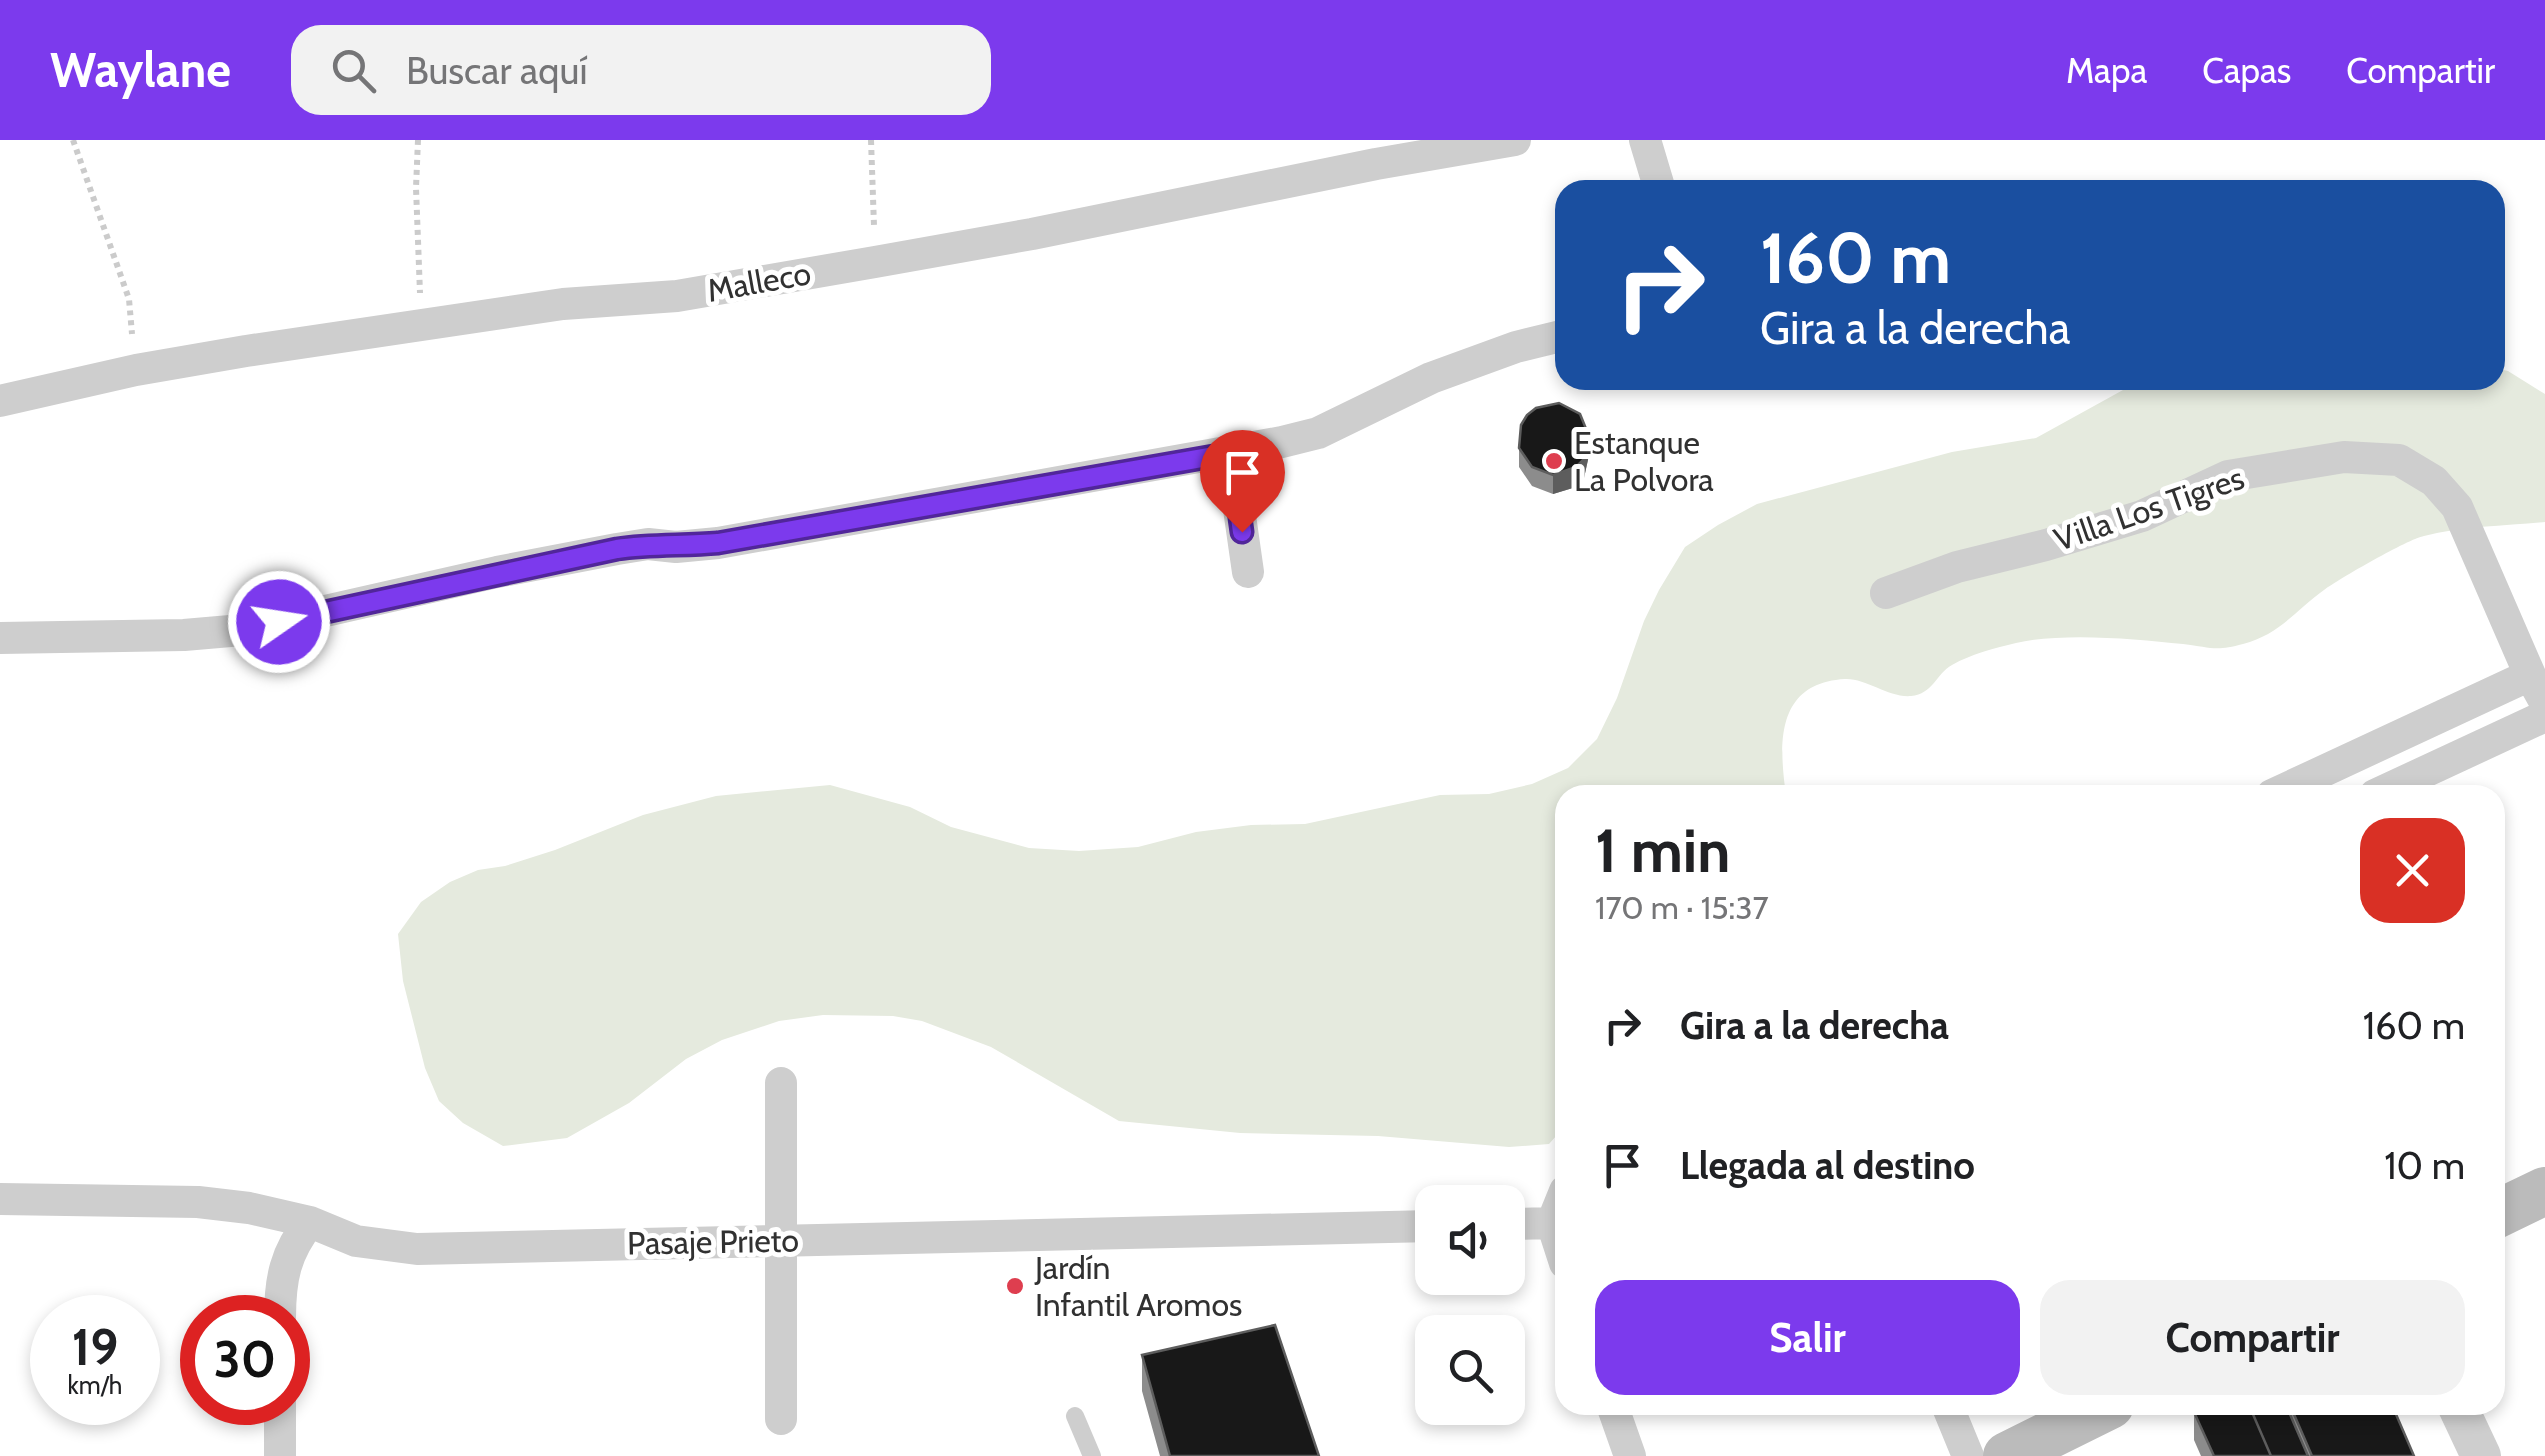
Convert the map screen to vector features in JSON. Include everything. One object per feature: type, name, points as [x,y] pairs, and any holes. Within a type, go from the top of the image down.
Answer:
[{"type":"main road","points":[[2505,1210],[2545,1191]]},
{"type":"main road","points":[[2007,1456],[2090,1415]]},
{"type":"street","name":"Malleco","points":[[0,402],[136,370],[422,324],[563,304],[678,296],[875,262],[1515,140]]},
{"type":"street","points":[[1645,140],[1657,180]]},
{"type":"street","points":[[0,638],[184,636],[242,630],[617,549],[648,544],[676,547],[718,543],[1231,453],[1318,433],[1431,378],[1516,347],[1555,337]]},
{"type":"street","points":[[1231,453],[1248,572]]},
{"type":"street","name":"Villa Los Tigres","points":[[1886,593],[1957,567],[2142,516],[2228,476],[2344,457],[2399,460],[2434,481],[2457,507],[2537,688],[2297,785]]},
{"type":"street","points":[[2397,785],[2545,716]]},
{"type":"street","points":[[781,1082],[781,1419]]},
{"type":"street","name":"Pasaje Prieto","points":[[0,1199],[198,1202],[249,1208],[310,1222],[356,1241],[417,1249],[1415,1226]]},
{"type":"street","points":[[1555,1216],[1555,1232]]},
{"type":"street","points":[[281,1295],[282,1272],[298,1237],[310,1222]]},
{"type":"street","points":[[1525,1224],[1552,1223]]},
{"type":"street","points":[[1616,1415],[1630,1456]]},
{"type":"street","points":[[1952,1415],[1968,1456]]},
{"type":"street","points":[[2462,1415],[2481,1456]]},
{"type":"street","points":[[280,1425],[280,1456]]},
{"type":"lane","points":[[1075,1416],[1092,1456]]},
{"type":"path","points":[[73,140],[129,299]]},
{"type":"path","points":[[418,140],[416,220],[422,324]]},
{"type":"path","points":[[870,140],[875,262]]},
{"type":"shaded area","points":[[2505,370],[2545,394],[2545,522],[2453,530],[2416,539],[2332,585],[2267,634],[2233,646],[2056,638],[2016,643],[1967,658],[1947,669],[1924,692],[1911,696],[1853,680],[1822,683],[1805,692],[1787,720],[1782,756],[1785,785],[1555,785],[1555,1137],[1549,1144],[1509,1147],[1378,1136],[1240,1133],[1119,1121],[991,1047],[922,1021],[893,1016],[823,1015],[779,1021],[722,1040],[686,1059],[629,1103],[567,1138],[503,1146],[463,1123],[439,1101],[425,1068],[403,981],[398,934],[421,902],[450,882],[478,870],[505,866],[643,815],[716,796],[830,785],[910,807],[951,827],[1029,848],[1079,851],[1138,847],[1196,832],[1251,825],[1305,824],[1440,795],[1489,794],[1532,784],[1568,768],[1597,739],[1617,698],[1644,621],[1685,547],[1757,504],[1952,452],[2036,438],[2123,390],[2505,390]]},
{"type":"building","name":"Estanque La Polvora","points":[[1559,403],[1580,414],[1589,436],[1584,459],[1576,467],[1553,475],[1532,467],[1519,448],[1521,425],[1527,415],[1536,408]]},
{"type":"building","points":[[1275,1325],[1319,1456],[1170,1456],[1142,1355]]},
{"type":"building","points":[[2195,1415],[2253,1415],[2271,1456],[2214,1456]]},
{"type":"building","points":[[2253,1415],[2290,1415],[2308,1456],[2271,1456]]},
{"type":"building","points":[[2294,1415],[2396,1415],[2414,1456],[2312,1456]]},
{"type":"place","name":"Estanque La Polvora","points":[[1554,461]]},
{"type":"place","name":"Jardín Infantil Aromos","points":[[1015,1286]]},
{"type":"route","points":[[279,622],[617,549],[648,544],[676,547],[718,543],[1231,453],[1242,532]]}]
